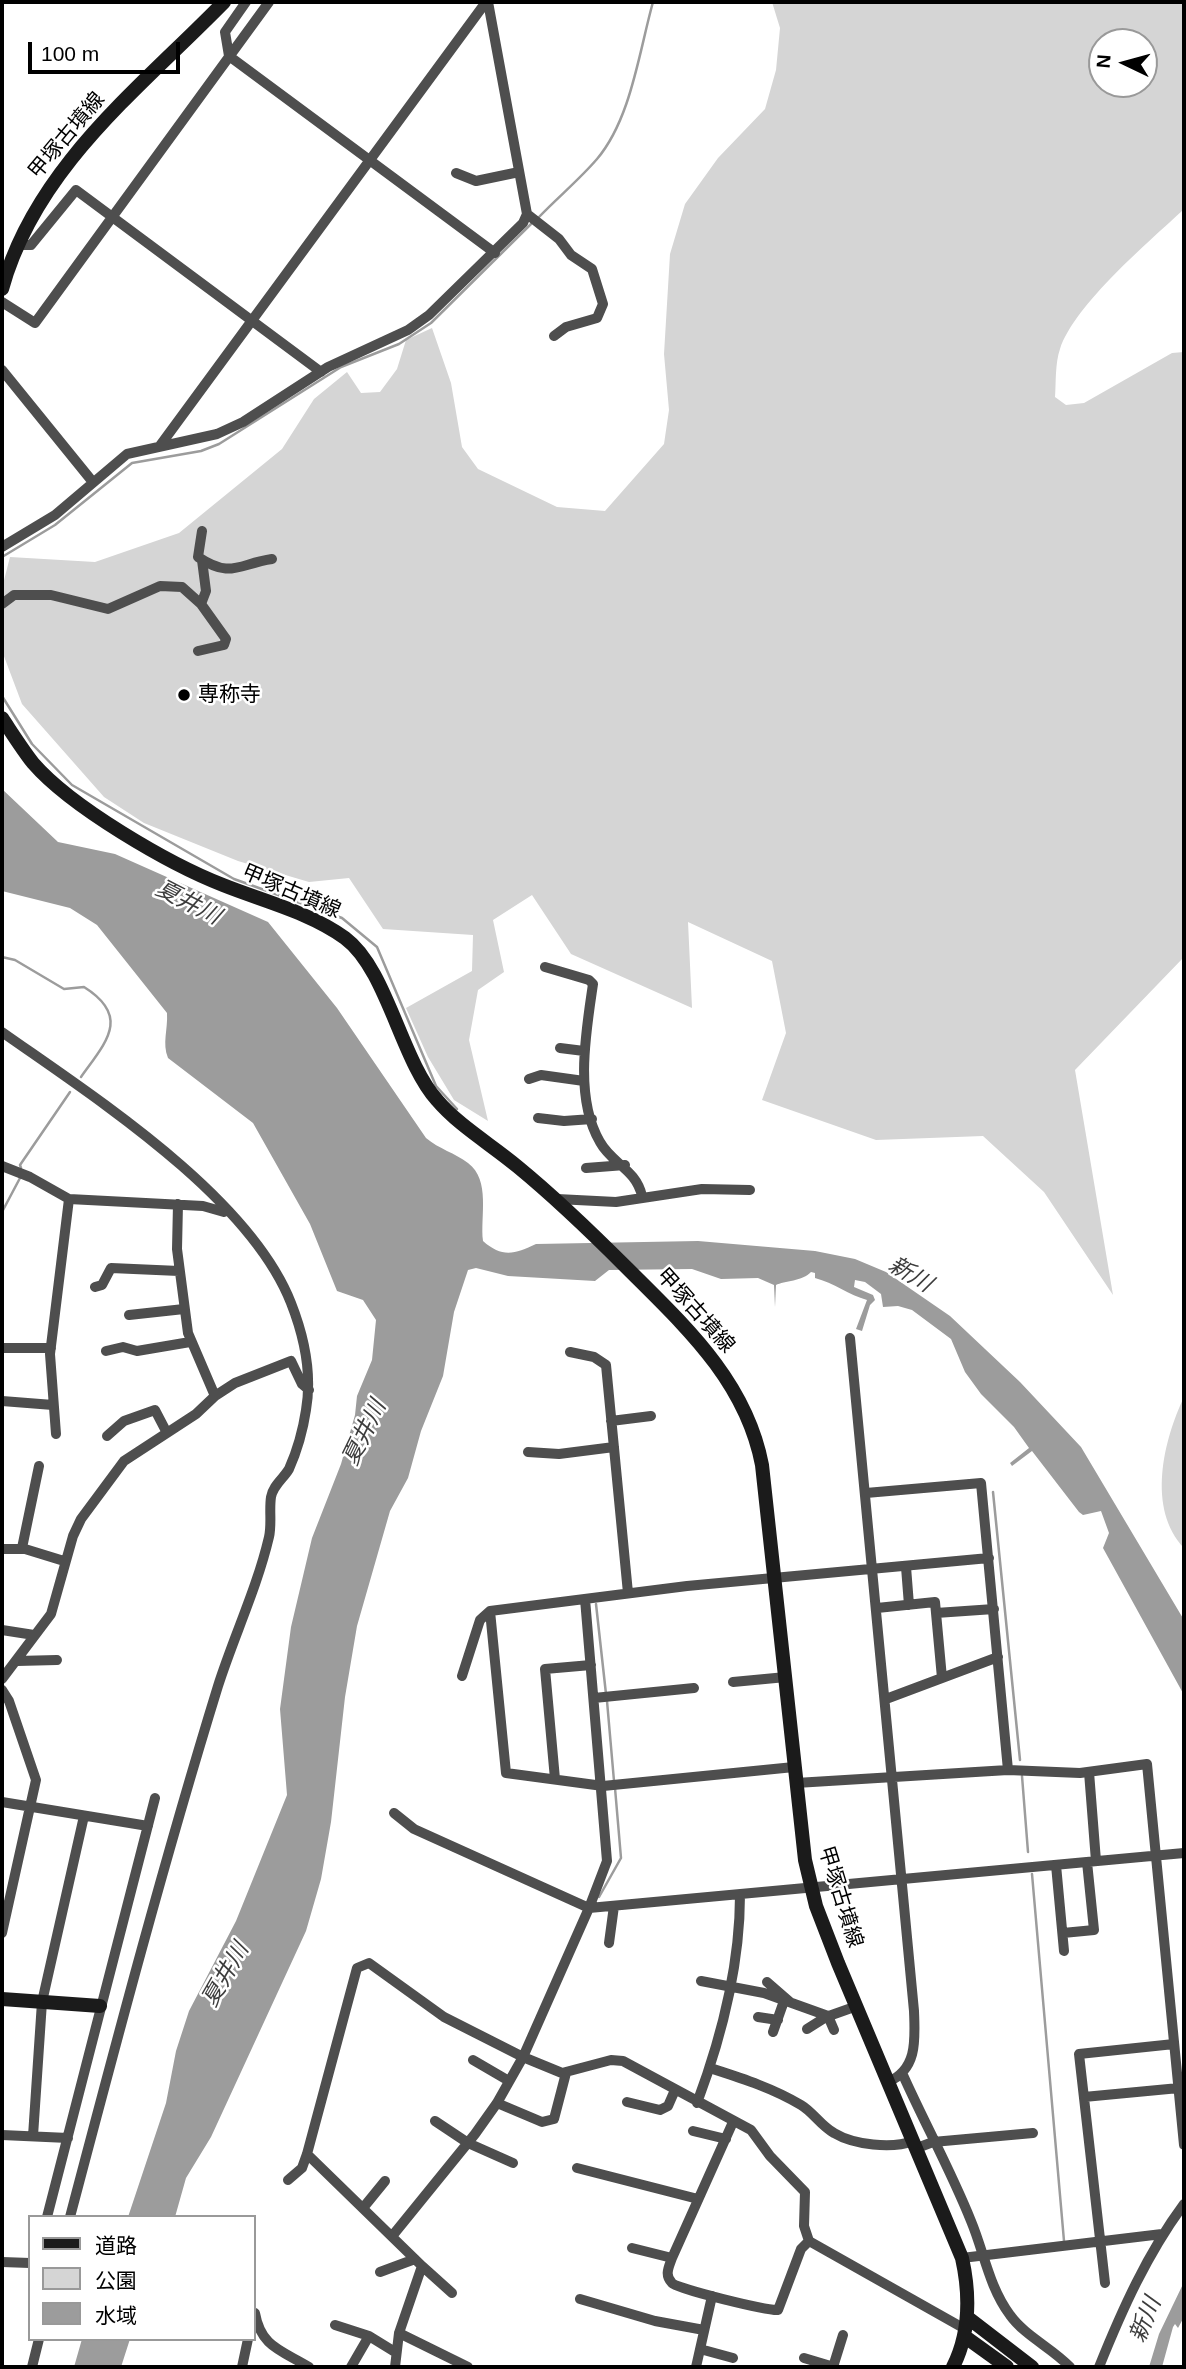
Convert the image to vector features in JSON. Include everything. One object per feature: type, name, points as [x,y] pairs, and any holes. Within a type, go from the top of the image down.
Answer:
[{"type":"main road","name":"甲塚古墳線","points":[[2,289],[17,245],[39,202],[66,163],[224,2]]},
{"type":"main road","name":"甲塚古墳線","points":[[2,718],[34,764],[75,800],[138,840],[219,884],[304,916],[347,939],[374,978],[428,1090],[458,1120],[557,1199],[676,1317],[715,1360],[752,1424],[762,1465],[786,1677],[797,1808],[811,1888],[962,2258],[967,2288],[965,2327],[953,2367]]},
{"type":"main road","points":[[2,2000],[100,2006]]},
{"type":"main road","points":[[965,2327],[1007,2367]]},
{"type":"main road","points":[[965,2327],[1032,2367]]},
{"type":"street","points":[[246,2],[225,32],[229,56],[495,253]]},
{"type":"street","points":[[2,302],[35,323],[269,2]]},
{"type":"street","points":[[159,447],[487,2]]},
{"type":"street","points":[[487,2],[519,172],[532,217],[559,239],[571,255],[592,270],[603,304],[597,318],[566,327],[554,336]]},
{"type":"street","points":[[456,173],[476,181],[519,172]]},
{"type":"street","points":[[17,245],[31,245],[76,190],[321,372]]},
{"type":"street","points":[[2,547],[55,515],[127,454],[217,434],[243,422],[321,372],[419,323],[532,217]]},
{"type":"street","points":[[2,370],[34,405],[92,481]]},
{"type":"street","points":[[201,604],[206,591],[202,560],[197,553],[202,531]]},
{"type":"street","points":[[202,560],[223,570],[240,569],[272,559]]},
{"type":"street","points":[[4,599],[51,594],[108,609],[160,586],[173,585],[187,590],[201,604],[226,639],[224,645],[198,651]]},
{"type":"street","points":[[545,967],[589,980],[593,984],[584,1051],[584,1080],[592,1119],[602,1146],[625,1166],[640,1185],[642,1196]]},
{"type":"street","points":[[2,1032],[151,1139],[229,1214],[278,1275],[299,1327],[309,1390],[296,1450],[287,1473],[271,1496],[272,1512],[264,1553],[219,1683],[183,1806],[71,2215]]},
{"type":"street","points":[[560,1048],[584,1051]]},
{"type":"street","points":[[529,1079],[541,1075],[584,1080]]},
{"type":"street","points":[[538,1118],[564,1121],[592,1119]]},
{"type":"street","points":[[586,1168],[625,1166]]},
{"type":"street","points":[[2,1167],[30,1177],[69,1199],[203,1206],[229,1214]]},
{"type":"street","points":[[557,1199],[616,1202],[702,1189],[750,1190]]},
{"type":"street","points":[[56,1434],[51,1348],[69,1199]]},
{"type":"street","points":[[178,1204],[179,1271],[190,1342],[215,1395]]},
{"type":"street","points":[[95,1287],[104,1282],[111,1268],[179,1271]]},
{"type":"street","points":[[129,1315],[184,1309]]},
{"type":"street","points":[[850,1338],[894,1776],[915,2044],[903,2075],[888,2082]]},
{"type":"street","points":[[106,1351],[123,1347],[137,1351],[190,1342]]},
{"type":"street","points":[[2,1348],[51,1348]]},
{"type":"street","points":[[570,1352],[594,1357],[606,1365],[628,1593]]},
{"type":"street","points":[[2,1679],[51,1614],[64,1561],[81,1519],[124,1461],[205,1407],[215,1395],[235,1382],[291,1361],[302,1384],[309,1390]]},
{"type":"street","points":[[2,1401],[53,1405]]},
{"type":"street","points":[[107,1436],[124,1421],[155,1410],[167,1433]]},
{"type":"street","points":[[611,1421],[651,1416]]},
{"type":"street","points":[[528,1452],[559,1454],[614,1447]]},
{"type":"street","points":[[22,1549],[39,1466]]},
{"type":"street","points":[[866,1493],[981,1483],[1008,1770]]},
{"type":"street","points":[[2,1549],[22,1549],[64,1561]]},
{"type":"street","points":[[462,1676],[480,1620],[490,1611],[628,1593],[989,1558]]},
{"type":"street","points":[[906,1567],[909,1605]]},
{"type":"street","points":[[393,2235],[497,2103],[523,2057],[607,1861],[603,1786],[585,1599]]},
{"type":"street","points":[[877,1608],[935,1602],[942,1678]]},
{"type":"street","points":[[936,1613],[994,1609]]},
{"type":"street","points":[[490,1611],[506,1773],[603,1786],[794,1767]]},
{"type":"street","points":[[2,1630],[34,1636]]},
{"type":"street","points":[[886,1699],[998,1657]]},
{"type":"street","points":[[17,1661],[57,1660]]},
{"type":"street","points":[[555,1779],[545,1669],[591,1665]]},
{"type":"street","points":[[733,1682],[786,1677]]},
{"type":"street","points":[[594,1698],[694,1688]]},
{"type":"street","points":[[2,1690],[9,1701],[35,1774],[2,1933]]},
{"type":"street","points":[[796,1783],[894,1776],[902,1779],[1008,1770],[1089,1772],[1147,1764],[1184,2145]]},
{"type":"street","points":[[1063,1933],[1094,1930],[1089,1772]]},
{"type":"street","points":[[48,2215],[155,1798]]},
{"type":"street","points":[[2,1802],[148,1826]]},
{"type":"street","points":[[394,1813],[414,1829],[589,1908],[1184,1853]]},
{"type":"street","points":[[33,2136],[41,2002],[84,1816]]},
{"type":"street","points":[[1056,1865],[1064,1951]]},
{"type":"street","points":[[697,2103],[710,2068],[730,1988],[740,1929],[740,1895]]},
{"type":"street","points":[[609,1943],[614,1906]]},
{"type":"street","points":[[288,2180],[302,2168],[307,2154],[357,1968],[363,1964],[375,1966],[410,1995],[444,2017],[523,2057],[566,2073],[611,2060],[623,2061],[751,2130],[770,2156],[805,2192],[804,2226],[809,2241],[965,2327]]},
{"type":"street","points":[[701,1981],[764,1993],[828,2016],[834,2030]]},
{"type":"street","points":[[767,1982],[790,1999],[774,2032]]},
{"type":"street","points":[[807,2029],[828,2016],[857,2006]]},
{"type":"street","points":[[758,2017],[778,2020]]},
{"type":"street","points":[[1105,2283],[1079,2054],[1174,2044]]},
{"type":"street","points":[[473,2060],[509,2081]]},
{"type":"street","points":[[710,2068],[754,2083],[803,2106],[842,2137],[895,2145],[1033,2133]]},
{"type":"street","points":[[497,2103],[542,2122],[554,2119],[566,2073]]},
{"type":"street","points":[[903,2075],[965,2205],[994,2288],[1016,2323],[1062,2357],[1070,2367]]},
{"type":"street","points":[[1084,2097],[1179,2088]]},
{"type":"street","points":[[626,2102],[660,2110],[668,2106],[675,2090]]},
{"type":"street","points":[[435,2122],[468,2143],[513,2163]]},
{"type":"street","points":[[733,2122],[672,2258],[668,2277],[675,2286],[778,2311],[792,2269],[801,2249],[809,2241]]},
{"type":"street","points":[[693,2131],[726,2139]]},
{"type":"street","points":[[2,2135],[68,2138]]},
{"type":"street","points":[[307,2154],[452,2292]]},
{"type":"street","points":[[577,2168],[698,2200]]},
{"type":"street","points":[[363,2208],[385,2181]]},
{"type":"street","points":[[1099,2367],[1125,2304],[1162,2234],[1184,2204]]},
{"type":"street","points":[[962,2258],[1162,2234]]},
{"type":"street","points":[[632,2248],[672,2258]]},
{"type":"street","points":[[2,2262],[28,2263]]},
{"type":"street","points":[[380,2272],[419,2262]]},
{"type":"street","points":[[395,2367],[399,2333],[419,2262]]},
{"type":"street","points":[[696,2367],[712,2296]]},
{"type":"street","points":[[580,2299],[655,2321],[704,2330]]},
{"type":"street","points":[[256,2318],[265,2340],[309,2367]]},
{"type":"street","points":[[335,2325],[369,2336],[395,2352]]},
{"type":"street","points":[[399,2333],[468,2367]]},
{"type":"street","points":[[804,2358],[834,2367],[843,2335]]},
{"type":"street","points":[[351,2367],[369,2336]]},
{"type":"street","points":[[32,2367],[38,2341]]},
{"type":"street","points":[[242,2367],[248,2341]]},
{"type":"street","points":[[700,2349],[733,2358]]},
{"type":"green space","points":[[772,2],[1184,2],[1184,209],[1114,274],[1081,313],[1068,331],[1060,349],[1056,373],[1055,397],[1066,405],[1084,403],[1172,353],[1184,352],[1184,957],[1075,1070],[1113,1295],[1044,1192],[983,1136],[876,1140],[762,1100],[786,1033],[772,961],[688,922],[692,1008],[571,954],[532,895],[493,920],[504,972],[478,990],[469,1040],[488,1121],[454,1100],[428,1057],[406,1008],[472,971],[473,935],[383,929],[349,878],[309,882],[238,861],[144,823],[104,797],[22,704],[2,651],[2,588],[10,557],[95,562],[179,533],[282,449],[314,399],[347,372],[361,393],[380,392],[397,369],[406,340],[432,328],[451,383],[462,447],[478,469],[557,507],[605,511],[664,444],[669,410],[664,354],[670,254],[685,204],[718,158],[765,109],[776,70],[780,28]]},
{"type":"green space","points":[[1184,1397],[1184,1548],[1165,1514],[1162,1474],[1170,1434]]},
{"type":"water","name":"夏井川","points":[[2,789],[58,842],[115,854],[268,922],[337,1008],[426,1138],[475,1170],[482,1189],[483,1241],[496,1250],[509,1253],[536,1244],[698,1241],[815,1251],[855,1259],[886,1272],[950,1316],[1020,1382],[1081,1447],[1184,1620],[1184,1695],[1103,1548],[1109,1533],[1101,1511],[1083,1515],[1079,1512],[1032,1451],[1012,1466],[1010,1463],[1029,1448],[965,1372],[951,1339],[912,1310],[898,1306],[883,1307],[881,1294],[865,1282],[855,1280],[854,1287],[873,1295],[875,1300],[870,1305],[862,1331],[856,1329],[867,1300],[815,1278],[815,1273],[811,1272],[776,1285],[775,1307],[774,1285],[758,1278],[721,1279],[692,1269],[609,1270],[595,1281],[508,1276],[476,1268],[468,1270],[454,1312],[443,1376],[421,1431],[408,1478],[390,1511],[357,1626],[345,1697],[331,1822],[321,1879],[306,1931],[211,2137],[186,2178],[176,2215],[129,2215],[166,2103],[176,2051],[189,2011],[236,1921],[287,1795],[280,1709],[291,1627],[312,1538],[341,1464],[355,1415],[357,1396],[372,1360],[376,1320],[363,1300],[337,1291],[310,1224],[253,1123],[168,1058],[165,1042],[167,1013],[97,925],[70,908],[2,891]]},
{"type":"water","points":[[1184,2282],[1184,2317],[1178,2328],[1175,2324],[1173,2327],[1162,2367],[1149,2367],[1159,2334]]},
{"type":"water","points":[[81,2341],[129,2341],[121,2367],[74,2367]]},
{"type":"waterway","points":[[539,217],[590,167],[609,143],[633,84],[653,2]]},
{"type":"waterway","points":[[2,557],[55,525],[132,463],[201,451],[219,444],[341,367],[399,344],[431,323],[531,224]]},
{"type":"waterway","points":[[2,696],[32,744],[72,785],[234,879],[342,918],[377,947],[436,1086],[457,1109]]},
{"type":"waterway","points":[[2,957],[15,960],[64,989],[84,987],[99,998],[107,1009],[110,1030],[81,1077]]},
{"type":"waterway","points":[[21,1168],[20,1165],[70,1092]]},
{"type":"waterway","points":[[2,1212],[20,1178]]},
{"type":"waterway","points":[[993,1492],[1020,1760]]},
{"type":"waterway","points":[[596,1604],[606,1694]]},
{"type":"waterway","points":[[607,1701],[614,1781]]},
{"type":"waterway","points":[[1022,1776],[1028,1852]]},
{"type":"waterway","points":[[599,1897],[621,1858],[615,1788]]},
{"type":"waterway","points":[[1032,1874],[1064,2241]]},
{"type":"place","name":"専称寺","points":[[184,695]]},
{"type":"water label","name":"新川","points":[[910,1275]]},
{"type":"water label","name":"新川","points":[[1146,2320]]}]
